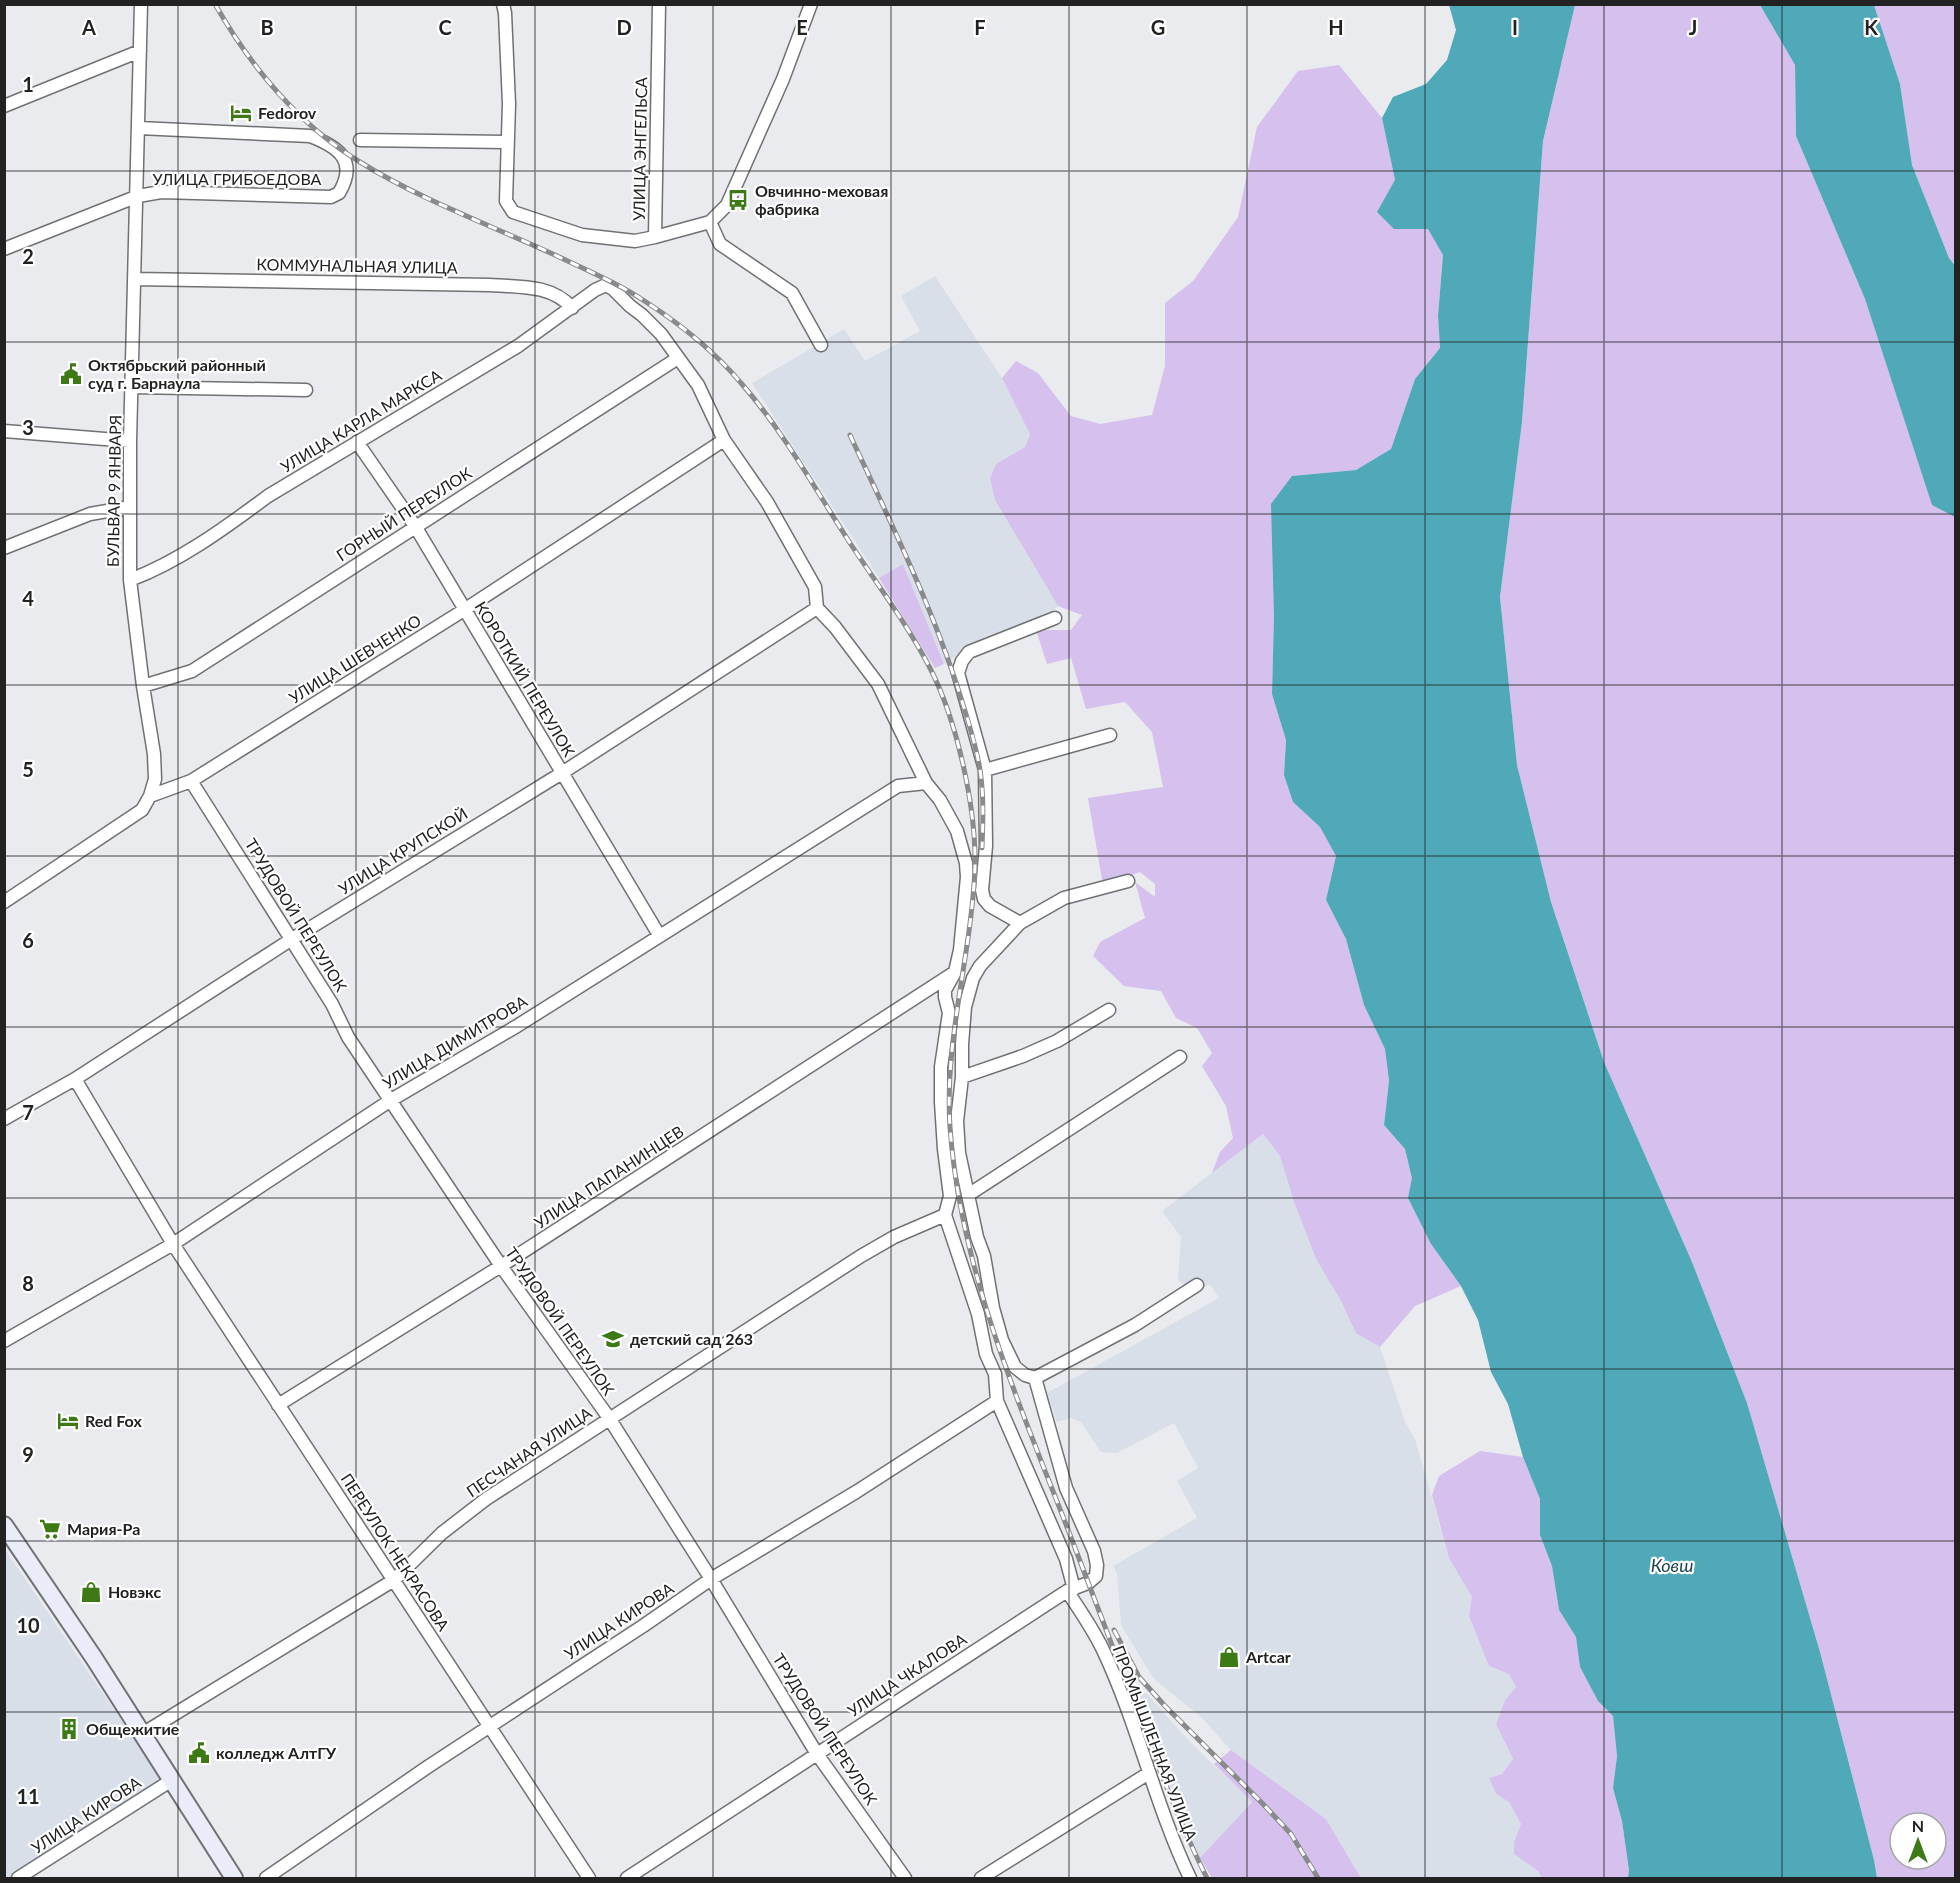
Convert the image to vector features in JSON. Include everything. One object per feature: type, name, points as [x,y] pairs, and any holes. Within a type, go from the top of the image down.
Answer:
[{"type":"main road","points":[[4,1525],[94,1658],[234,1878]]},
{"type":"street","name":"БУЛЬВАР 9 ЯНВАРЯ","points":[[141,4],[138,196],[130,441],[130,580],[154,754],[155,779],[150,796]]},
{"type":"street","points":[[502,4],[505,13],[509,104],[506,201],[513,212],[582,235],[635,241],[655,237]]},
{"type":"street","name":"УЛИЦА ЭНГЕЛЬСА","points":[[659,4],[655,237],[710,222]]},
{"type":"street","points":[[811,4],[783,79],[731,194],[726,204],[710,222],[720,244],[792,293],[821,345]]},
{"type":"street","points":[[4,106],[140,51]]},
{"type":"street","name":"УЛИЦА ГРИБОЕДОВА","points":[[4,249],[138,196],[161,192],[331,196],[339,193],[348,172],[347,162],[332,147],[310,136],[139,128]]},
{"type":"street","points":[[360,140],[507,142]]},
{"type":"street","name":"КОММУНАЛЬНАЯ УЛИЦА","points":[[135,279],[490,285],[535,288],[557,295],[572,308]]},
{"type":"street","name":"УЛИЦА КАРЛА МАРКСА","points":[[130,580],[163,565],[232,523],[268,496],[518,345],[594,291],[606,285],[661,334],[678,358]]},
{"type":"street","points":[[678,358],[698,385],[724,440],[783,529],[815,587],[817,608],[835,627],[878,684],[926,783],[951,818],[962,846],[966,863],[963,927],[955,972],[945,990],[949,1013],[941,1067],[944,1149],[950,1196],[945,1215]]},
{"type":"street","name":"ГОРНЫЙ ПЕРЕУЛОК","points":[[143,686],[192,671],[678,358]]},
{"type":"street","points":[[132,387],[306,390]]},
{"type":"street","points":[[4,431],[130,441]]},
{"type":"street","name":"УЛИЦА ШЕВЧЕНКО","points":[[4,902],[125,823],[142,810],[150,796],[191,781],[464,610],[724,440]]},
{"type":"street","name":"КОРОТКИЙ ПЕРЕУЛОК","points":[[357,442],[415,526],[659,935]]},
{"type":"street","points":[[4,548],[90,514],[130,507]]},
{"type":"street","name":"УЛИЦА КРУПСКОЙ","points":[[4,1119],[75,1079],[292,939],[562,773],[817,608]]},
{"type":"street","points":[[1020,922],[990,906],[984,899],[982,890],[986,846],[985,770],[958,673],[962,661],[969,652],[1055,618]]},
{"type":"street","points":[[985,770],[1110,735]]},
{"type":"street","name":"ТРУДОВОЙ ПЕРЕУЛОК","points":[[191,781],[333,1004],[348,1037],[501,1266],[609,1418],[711,1579],[817,1754],[905,1878]]},
{"type":"street","name":"УЛИЦА ДИМИТРОВА","points":[[4,1341],[173,1244],[391,1100],[517,1026],[898,786],[926,783]]},
{"type":"street","points":[[1128,881],[1064,898],[1020,922],[980,966],[973,978],[965,1007],[962,1077],[957,1121],[959,1153],[1002,1340],[1015,1367],[1025,1375],[1035,1378],[1135,1325],[1197,1285]]},
{"type":"street","name":"УЛИЦА ПАПАНИНЦЕВ","points":[[279,1405],[501,1266],[955,972]]},
{"type":"street","points":[[962,1077],[1023,1056],[1057,1041],[1109,1010]]},
{"type":"street","points":[[968,1195],[1180,1057]]},
{"type":"street","name":"ПЕРЕУЛОК НЕКРАСОВА","points":[[75,1079],[173,1244],[589,1878]]},
{"type":"street","name":"ПРОМЫШЛЕННАЯ УЛИЦА","points":[[945,1215],[978,1314],[986,1354],[995,1374],[997,1401],[1066,1559],[1070,1590],[1103,1650],[1130,1715],[1149,1773],[1190,1878]]},
{"type":"street","name":"ПЕСЧАНАЯ УЛИЦА","points":[[142,1734],[394,1580],[442,1533],[486,1499],[609,1418],[861,1256],[894,1237],[945,1215]]},
{"type":"street","name":"УЛИЦА ЧКАЛОВА","points":[[627,1878],[1070,1590],[1088,1583],[1096,1576],[1097,1565],[1094,1551],[1066,1488],[1035,1378]]},
{"type":"street","name":"УЛИЦА КИРОВА","points":[[266,1878],[429,1766],[490,1728],[711,1579],[856,1492],[997,1401]]},
{"type":"street","points":[[981,1878],[1149,1773]]},
{"type":"street","name":"УЛИЦА КИРОВА","points":[[18,1878],[172,1780]]},
{"type":"shaded area","points":[[1575,5],[1760,5],[1795,65],[1796,136],[1865,299],[1932,504],[1955,517],[1955,1878],[1877,1878],[1820,1652],[1747,1403],[1692,1262],[1604,1062],[1551,902],[1517,765],[1500,597],[1522,422],[1543,141]]},
{"type":"shaded area","points":[[1874,5],[1955,5],[1955,266],[1949,258],[1912,165],[1900,84]]},
{"type":"shaded area","points":[[1339,65],[1382,118],[1395,180],[1394,229],[1428,228],[1443,255],[1438,316],[1440,348],[1415,379],[1391,449],[1356,470],[1292,476],[1274,615],[1272,694],[1286,740],[1284,775],[1293,802],[1320,827],[1336,856],[1326,900],[1346,939],[1364,1005],[1385,1049],[1389,1081],[1384,1125],[1405,1149],[1431,1244],[1461,1286],[1415,1306],[1380,1347],[1356,1333],[1340,1299],[1316,1259],[1294,1202],[1280,1156],[1263,1134],[1212,1173],[1220,1152],[1233,1138],[1226,1106],[1202,1066],[1212,1053],[1197,1028],[1176,1018],[1161,991],[1124,986],[1093,956],[1100,942],[1145,918],[1135,882],[1155,897],[1155,884],[1140,872],[1103,885],[1088,798],[1163,787],[1152,732],[1125,702],[1086,709],[1071,658],[1047,664],[1036,630],[1071,630],[1082,615],[1058,606],[995,500],[990,478],[996,464],[1025,447],[1030,434],[1002,378],[1016,361],[1038,373],[1071,416],[1100,424],[1152,415],[1165,366],[1165,303],[1193,281],[1238,217],[1257,127],[1298,71]]},
{"type":"shaded area","points":[[935,276],[1002,378],[1030,433],[1025,447],[996,464],[990,478],[995,500],[1058,606],[1048,616],[967,649],[944,664],[903,564],[879,578],[752,383],[844,329],[865,361],[920,331],[901,296]]},
{"type":"shaded area","points":[[903,564],[944,664],[935,668],[879,578]]},
{"type":"shaded area","points":[[1263,1134],[1280,1156],[1294,1202],[1316,1259],[1340,1299],[1356,1332],[1380,1347],[1405,1422],[1415,1439],[1449,1558],[1472,1597],[1489,1666],[1509,1674],[1517,1688],[1505,1700],[1496,1724],[1513,1759],[1502,1774],[1489,1778],[1496,1794],[1509,1802],[1521,1824],[1514,1842],[1514,1854],[1538,1871],[1542,1878],[1361,1878],[1326,1819],[1231,1750],[1202,1718],[1154,1679],[1121,1625],[1117,1573],[1113,1566],[1197,1518],[1177,1481],[1198,1468],[1174,1423],[1117,1453],[1101,1452],[1081,1422],[1071,1418],[1057,1422],[1047,1393],[1219,1298],[1210,1284],[1194,1293],[1178,1280],[1181,1237],[1162,1211]]},
{"type":"shaded area","points":[[1480,1451],[1523,1457],[1540,1499],[1540,1535],[1552,1566],[1559,1610],[1576,1637],[1580,1667],[1598,1701],[1613,1716],[1617,1756],[1613,1788],[1622,1821],[1629,1870],[1628,1878],[1542,1878],[1538,1871],[1514,1854],[1514,1842],[1521,1824],[1509,1802],[1496,1794],[1489,1778],[1502,1774],[1513,1759],[1496,1724],[1505,1700],[1516,1687],[1509,1674],[1489,1666],[1469,1616],[1472,1597],[1449,1558],[1432,1495],[1439,1476]]},
{"type":"shaded area","points":[[4,1548],[161,1779],[8,1878],[4,1878]]},
{"type":"shaded area","points":[[1146,1693],[1192,1744],[1252,1802],[1200,1858],[1135,1699]]},
{"type":"shaded area","points":[[1231,1750],[1326,1819],[1361,1878],[1212,1878],[1200,1858],[1252,1802],[1214,1764]]},
{"type":"water","name":"Ковш","points":[[1449,5],[1575,5],[1543,141],[1522,422],[1500,597],[1517,765],[1551,902],[1604,1062],[1692,1262],[1747,1403],[1820,1652],[1877,1878],[1628,1878],[1629,1870],[1622,1821],[1613,1788],[1617,1756],[1613,1716],[1598,1701],[1580,1667],[1576,1637],[1559,1610],[1552,1566],[1540,1535],[1540,1499],[1523,1457],[1508,1404],[1491,1372],[1478,1320],[1461,1286],[1431,1244],[1408,1198],[1412,1178],[1405,1149],[1384,1125],[1389,1081],[1385,1049],[1364,1005],[1346,939],[1326,900],[1336,856],[1320,827],[1293,802],[1284,775],[1286,740],[1272,694],[1274,615],[1271,504],[1292,476],[1356,470],[1391,449],[1415,379],[1440,348],[1438,316],[1443,255],[1428,229],[1394,229],[1377,212],[1395,180],[1382,118],[1393,97],[1426,84],[1447,60],[1456,30]]},
{"type":"water","points":[[1760,5],[1874,5],[1900,84],[1912,165],[1949,258],[1955,266],[1955,517],[1932,505],[1865,299],[1796,136],[1795,65]]},
{"type":"railway","points":[[215,4],[244,50],[278,92],[297,112],[338,147],[383,176],[407,188],[624,289],[672,320],[708,350],[741,383],[785,441],[902,620],[930,668],[949,713],[963,764],[974,842],[973,899],[954,1029],[949,1094],[950,1127],[957,1184],[968,1240],[982,1294],[1018,1402],[1157,1763],[1207,1878]]},
{"type":"railway","points":[[850,435],[937,629],[960,695],[980,770],[983,799],[982,848]]},
{"type":"railway","points":[[1114,1630],[1139,1677],[1291,1834],[1318,1878]]},
{"type":"place","name":"Fedorov","points":[[241,113]]},
{"type":"place","name":"Овчинно-меховая фабрика","points":[[738,200]]},
{"type":"place","name":"Октябрьский районный суд г. Барнаула","points":[[71,374]]},
{"type":"place","name":"детский сад 263","points":[[613,1339]]},
{"type":"place","name":"Red Fox","points":[[68,1421]]},
{"type":"place","name":"Мария-Ра","points":[[50,1529]]},
{"type":"place","name":"Новэкс","points":[[91,1592]]},
{"type":"place","name":"Artcar","points":[[1229,1657]]},
{"type":"place","name":"Общежитие","points":[[69,1729]]},
{"type":"place","name":"колледж АлтГУ","points":[[199,1753]]}]
